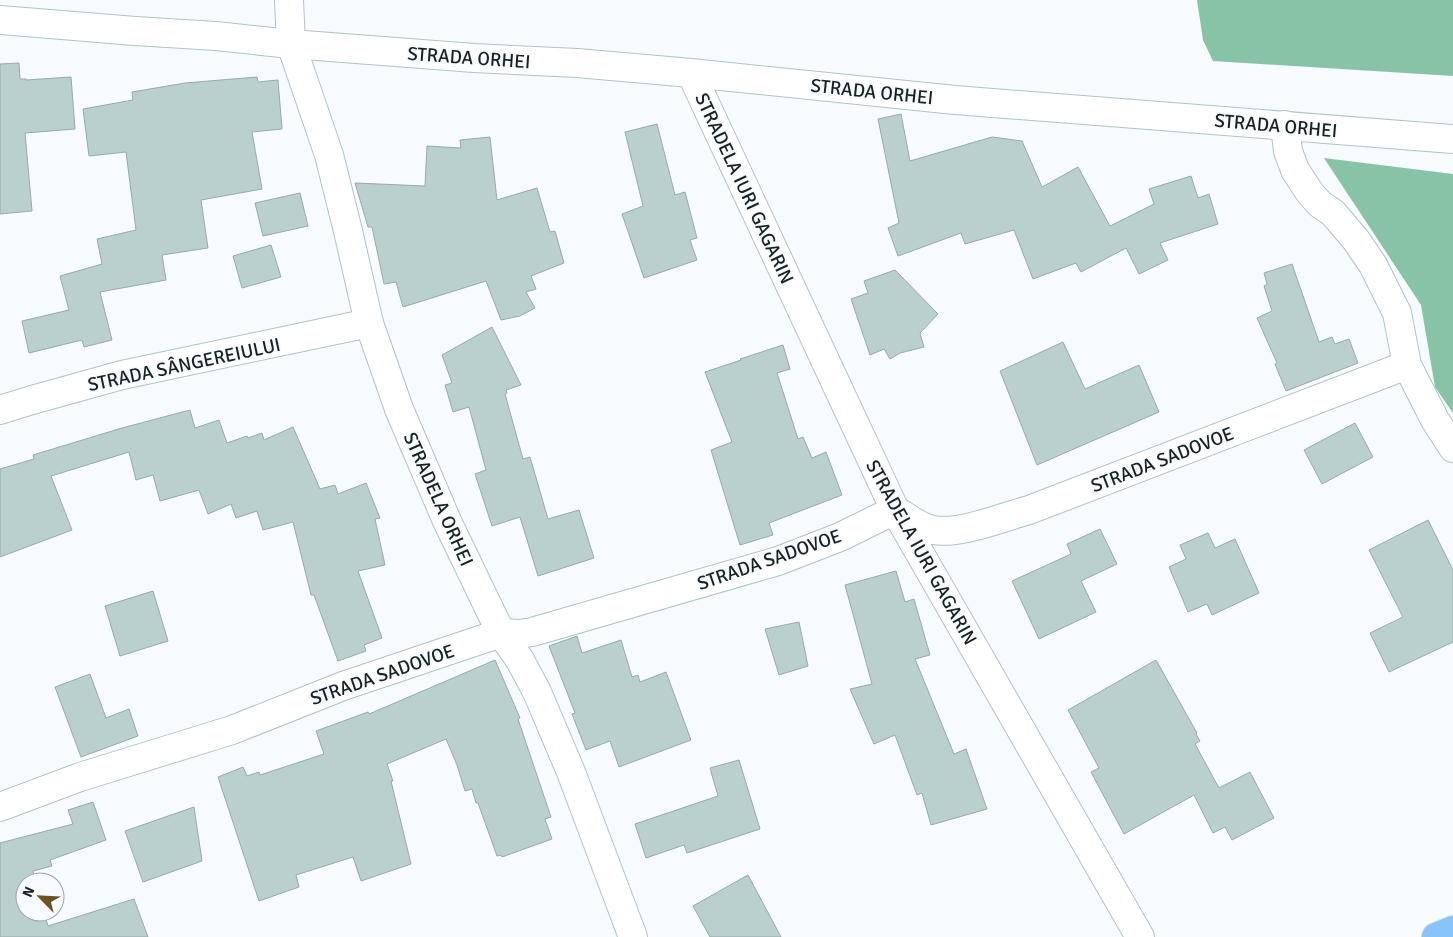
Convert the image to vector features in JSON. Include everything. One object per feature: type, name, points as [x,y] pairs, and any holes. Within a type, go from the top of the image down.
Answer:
[{"type":"main road","points":[[1436,937],[1453,930]]},
{"type":"street","points":[[289,0],[291,44]]},
{"type":"street","name":"STRADA ORHEI","points":[[0,20],[474,58],[577,63],[965,100],[1453,139]]},
{"type":"street","name":"STRADELA ORHEI","points":[[291,44],[329,155],[369,323],[399,408],[447,521],[501,633],[520,660],[537,692],[571,772],[633,937]]},
{"type":"street","name":"STRADELA IURI GAGARIN","points":[[691,73],[895,510],[1140,937]]},
{"type":"street","points":[[1286,125],[1288,151],[1295,170],[1310,193],[1320,204],[1333,213],[1356,240],[1381,281],[1397,313],[1407,365],[1435,420],[1453,448]]},
{"type":"street","name":"STRADA SÂNGEREIULUI","points":[[0,410],[131,373],[369,323]]},
{"type":"street","name":"STRADA SADOVOE","points":[[0,807],[80,777],[232,730],[343,686],[501,633],[520,634],[532,632],[778,561],[840,537],[895,510],[923,527],[946,531],[970,527],[1029,510],[1407,365]]},
{"type":"green space","points":[[1197,0],[1453,0],[1453,76],[1213,61],[1203,40]]},
{"type":"green space","points":[[1324,158],[1453,174],[1453,413],[1435,387],[1421,305]]},
{"type":"building","points":[[19,63],[20,79],[71,77],[75,129],[25,133],[32,211],[0,214],[0,64]]},
{"type":"building","points":[[257,77],[258,82],[278,80],[282,129],[252,132],[262,189],[201,200],[208,248],[162,255],[166,280],[100,292],[112,340],[84,347],[82,340],[29,353],[22,321],[69,310],[60,276],[102,264],[97,239],[136,230],[126,152],[89,156],[83,109],[133,100],[132,92],[185,83]]},
{"type":"building","points":[[901,114],[910,161],[992,137],[1022,141],[1042,187],[1078,167],[1110,226],[1154,204],[1149,189],[1191,176],[1198,198],[1209,194],[1218,224],[1160,243],[1168,260],[1139,274],[1126,248],[1081,272],[1076,263],[1033,279],[1014,230],[965,244],[961,233],[898,256],[888,228],[899,223],[878,119]]},
{"type":"building","points":[[657,124],[675,195],[685,192],[697,238],[690,240],[697,260],[644,278],[622,214],[643,206],[625,132]]},
{"type":"building","points":[[490,137],[497,200],[537,188],[550,232],[555,231],[564,263],[531,276],[536,289],[526,292],[535,308],[520,316],[501,320],[486,281],[403,307],[396,282],[384,284],[372,227],[368,227],[355,183],[425,186],[427,146],[461,148],[460,140]]},
{"type":"building","points":[[300,193],[308,226],[263,236],[255,203]]},
{"type":"building","points":[[271,245],[281,277],[242,288],[233,256]]},
{"type":"building","points":[[1292,264],[1319,342],[1332,337],[1335,344],[1349,339],[1358,363],[1286,391],[1275,364],[1277,363],[1257,318],[1272,311],[1264,286],[1267,284],[1264,273]]},
{"type":"building","points":[[895,270],[938,314],[920,333],[924,347],[900,353],[890,359],[884,349],[870,355],[851,299],[868,293],[864,281]]},
{"type":"building","points":[[492,327],[521,385],[506,390],[507,393],[505,394],[523,459],[530,457],[548,519],[579,510],[594,558],[538,576],[520,517],[492,526],[475,474],[486,470],[469,407],[453,412],[445,385],[452,383],[442,355]]},
{"type":"building","points":[[1063,342],[1085,389],[1139,365],[1159,412],[1037,465],[1000,371]]},
{"type":"building","points":[[783,345],[790,369],[777,373],[798,439],[803,437],[812,458],[826,452],[842,495],[769,523],[773,535],[740,545],[711,450],[732,442],[705,372]]},
{"type":"building","points":[[190,410],[195,428],[219,420],[227,443],[262,433],[264,440],[293,427],[320,489],[335,485],[338,494],[366,483],[380,518],[375,519],[385,565],[358,571],[382,638],[364,645],[366,651],[338,661],[314,595],[311,595],[293,522],[263,530],[257,511],[236,518],[231,504],[208,514],[199,490],[160,501],[153,475],[136,480],[129,452],[51,476],[72,530],[0,557],[0,469],[34,459],[33,455]]},
{"type":"building","points":[[1355,423],[1373,457],[1322,484],[1304,450]]},
{"type":"building","points":[[1428,520],[1453,570],[1453,642],[1389,672],[1370,633],[1403,617],[1369,550]]},
{"type":"building","points":[[1100,529],[1117,564],[1081,581],[1096,612],[1039,639],[1012,581],[1071,554],[1067,544]]},
{"type":"building","points":[[1208,533],[1215,548],[1235,539],[1259,593],[1212,615],[1207,604],[1188,612],[1169,567],[1186,559],[1180,545]]},
{"type":"building","points":[[896,571],[905,602],[914,599],[930,655],[915,659],[954,754],[966,749],[987,809],[931,825],[922,793],[917,795],[895,735],[874,744],[850,689],[872,684],[845,585]]},
{"type":"building","points":[[153,591],[168,641],[120,656],[105,606]]},
{"type":"building","points":[[799,622],[808,666],[779,675],[765,629]]},
{"type":"building","points":[[577,636],[582,653],[621,640],[632,677],[638,675],[640,682],[666,672],[691,740],[619,767],[610,741],[586,750],[572,714],[575,713],[549,646]]},
{"type":"building","points":[[495,660],[520,718],[518,719],[551,817],[545,819],[552,839],[502,857],[501,855],[497,856],[472,789],[465,791],[446,739],[387,764],[393,781],[391,781],[411,864],[361,881],[353,857],[296,875],[299,887],[259,901],[218,777],[243,767],[247,776],[259,772],[260,775],[324,754],[316,731],[368,712],[369,714]]},
{"type":"building","points":[[1156,660],[1197,733],[1200,741],[1195,744],[1219,788],[1250,772],[1274,818],[1232,840],[1225,827],[1213,833],[1194,795],[1124,834],[1091,772],[1099,768],[1068,710]]},
{"type":"building","points":[[90,674],[106,718],[129,709],[138,736],[81,757],[55,687]]},
{"type":"building","points":[[739,760],[760,829],[687,853],[684,845],[646,858],[635,824],[718,796],[710,768]]},
{"type":"building","points":[[93,802],[106,840],[50,860],[52,866],[33,872],[15,872],[15,922],[47,922],[48,926],[134,899],[148,937],[0,937],[0,843],[73,824],[68,810]]},
{"type":"building","points":[[194,807],[202,861],[143,882],[125,831]]},
{"type":"building","points":[[748,875],[781,937],[710,937],[693,906]]}]
